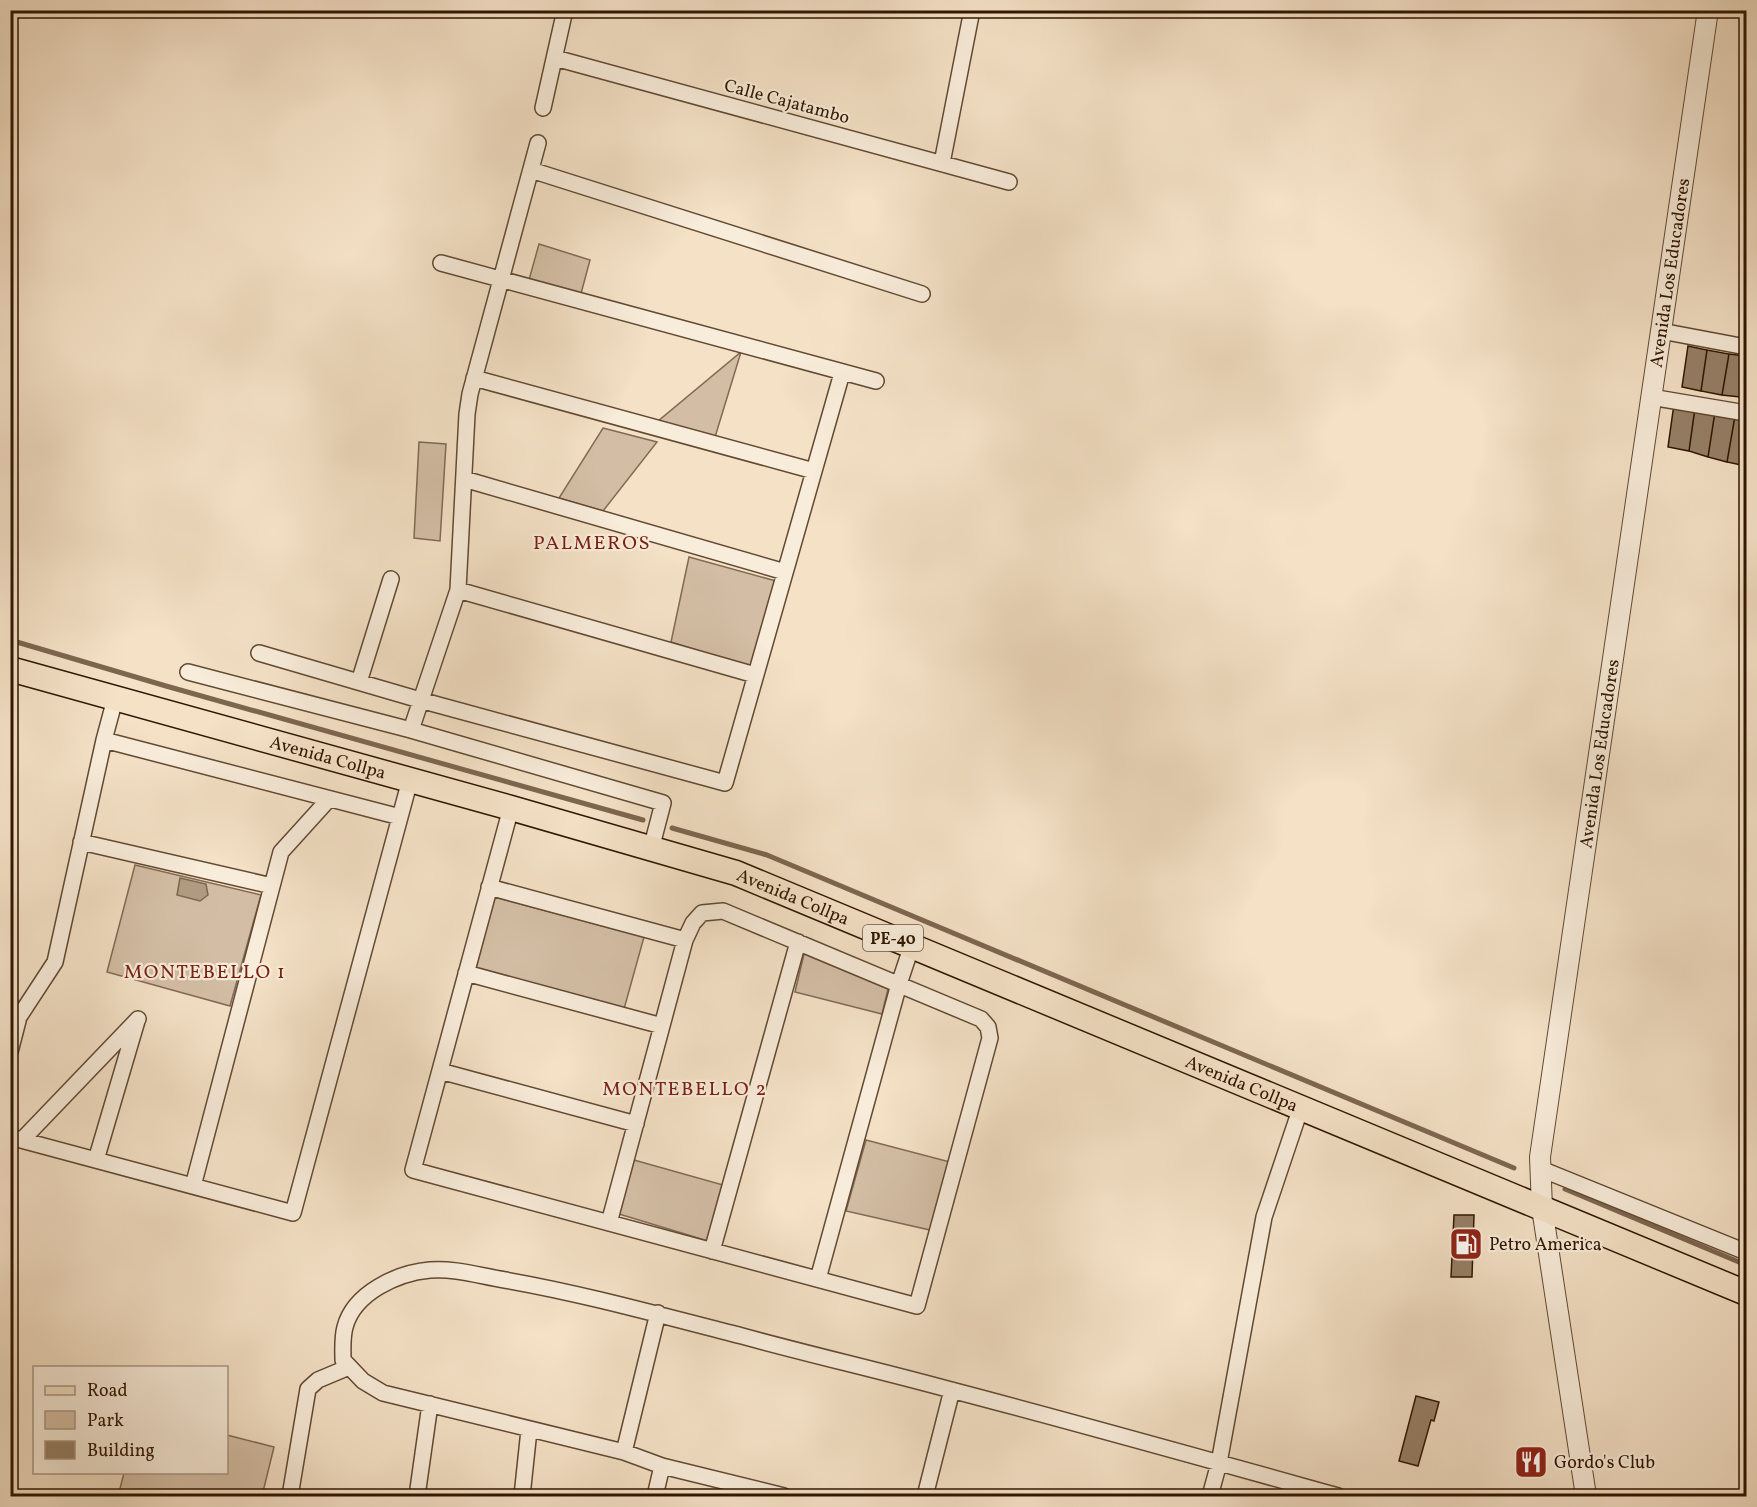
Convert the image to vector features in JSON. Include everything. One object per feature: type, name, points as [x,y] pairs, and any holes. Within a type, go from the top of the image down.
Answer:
[{"type":"main road","name":"Avenida Collpa","points":[[10,669],[736,873],[1746,1293]]},
{"type":"street","points":[[543,108],[565,10]]},
{"type":"street","points":[[942,163],[972,10]]},
{"type":"street","name":"Avenida Los Educadores","points":[[1586,1497],[1542,1208],[1540,1157],[1708,10]]},
{"type":"street","name":"Calle Cajatambo","points":[[555,58],[1008,182]]},
{"type":"street","points":[[411,730],[458,590],[467,414],[474,378],[538,143]]},
{"type":"street","points":[[531,170],[922,294]]},
{"type":"street","points":[[441,263],[876,381]]},
{"type":"street","points":[[1661,331],[1746,347]]},
{"type":"street","points":[[259,653],[420,700],[724,783],[842,373]]},
{"type":"street","points":[[474,378],[814,471]]},
{"type":"street","points":[[1651,397],[1746,413]]},
{"type":"street","points":[[464,479],[785,572]]},
{"type":"street","points":[[359,682],[391,579]]},
{"type":"street","points":[[458,590],[755,675]]},
{"type":"street","points":[[188,672],[411,730],[663,803],[651,849]]},
{"type":"street","points":[[10,1052],[19,1017],[55,962],[115,699]]},
{"type":"street","points":[[104,740],[400,817]]},
{"type":"street","points":[[16,1139],[293,1213],[410,780]]},
{"type":"street","points":[[193,1186],[281,852],[329,799]]},
{"type":"street","points":[[511,808],[413,1170],[712,1251],[917,1306],[990,1038],[988,1027],[981,1019],[723,911],[702,914],[693,923],[685,940],[609,1223]]},
{"type":"street","points":[[81,842],[272,886]]},
{"type":"street","points":[[489,887],[685,940]]},
{"type":"street","points":[[712,1251],[798,942]]},
{"type":"street","points":[[818,1279],[899,984],[912,945]]},
{"type":"street","points":[[466,973],[662,1026]]},
{"type":"street","points":[[16,1139],[138,1018],[96,1160]]},
{"type":"street","points":[[440,1071],[636,1124]]},
{"type":"street","points":[[1210,1497],[1219,1463],[1264,1217],[1301,1107]]},
{"type":"street","points":[[1540,1169],[1746,1252]]},
{"type":"street","points":[[784,1497],[662,1466],[624,1452],[383,1393],[363,1381],[344,1360],[343,1338],[348,1318],[359,1303],[381,1286],[414,1273],[438,1270],[463,1272],[658,1313],[952,1390],[1338,1497]]},
{"type":"street","points":[[624,1452],[658,1313]]},
{"type":"street","points":[[290,1497],[308,1389],[318,1380],[349,1367]]},
{"type":"street","points":[[925,1497],[952,1390]]},
{"type":"street","points":[[417,1497],[430,1404]]},
{"type":"street","points":[[522,1497],[530,1430]]},
{"type":"street","points":[[655,1497],[662,1466]]},
{"type":"green space","points":[[539,244],[590,260],[579,301],[527,287]]},
{"type":"green space","points":[[741,352],[715,437],[657,422]]},
{"type":"green space","points":[[603,428],[657,442],[603,511],[559,498]]},
{"type":"green space","points":[[419,442],[446,444],[440,541],[414,538]]},
{"type":"green space","points":[[689,557],[776,581],[750,667],[671,642]]},
{"type":"green space","points":[[135,865],[261,895],[230,1006],[107,972]]},
{"type":"green space","points":[[494,897],[644,937],[624,1009],[476,968]]},
{"type":"green space","points":[[804,954],[888,989],[882,1014],[795,992]]},
{"type":"green space","points":[[866,1140],[950,1162],[930,1230],[846,1211]]},
{"type":"green space","points":[[634,1160],[723,1185],[708,1241],[619,1214]]},
{"type":"green space","points":[[228,1435],[274,1447],[262,1496],[118,1496],[124,1474],[228,1474]]},
{"type":"shaded area","points":[[180,878],[206,884],[208,895],[200,901],[177,895]]},
{"type":"building","points":[[1688,346],[1707,350],[1701,391],[1682,387]]},
{"type":"building","points":[[1707,350],[1729,354],[1722,395],[1701,391]]},
{"type":"building","points":[[1729,354],[1746,356],[1740,397],[1722,395]]},
{"type":"building","points":[[1746,356],[1746,399],[1740,397]]},
{"type":"building","points":[[1674,404],[1695,408],[1689,451],[1668,447]]},
{"type":"building","points":[[1695,408],[1715,412],[1708,457],[1689,451]]},
{"type":"building","points":[[1715,412],[1735,416],[1727,462],[1708,457]]},
{"type":"building","points":[[1735,416],[1746,418],[1746,466],[1727,462]]},
{"type":"building","points":[[1454,1215],[1474,1215],[1472,1277],[1451,1277]]},
{"type":"building","points":[[1416,1396],[1439,1402],[1434,1421],[1431,1420],[1418,1466],[1399,1461]]},
{"type":"waterway","points":[[10,640],[643,820]]},
{"type":"waterway","points":[[672,828],[767,855],[1514,1168]]},
{"type":"waterway","points":[[1565,1189],[1746,1265]]},
{"type":"place","name":"Petro America","points":[[1466,1244]]},
{"type":"place","name":"Gordo's Club","points":[[1531,1462]]},
{"type":"district","name":"PALMEROS","points":[[592,542]]},
{"type":"district","name":"MONTEBELLO 1","points":[[205,971]]},
{"type":"district","name":"MONTEBELLO 2","points":[[685,1088]]}]
